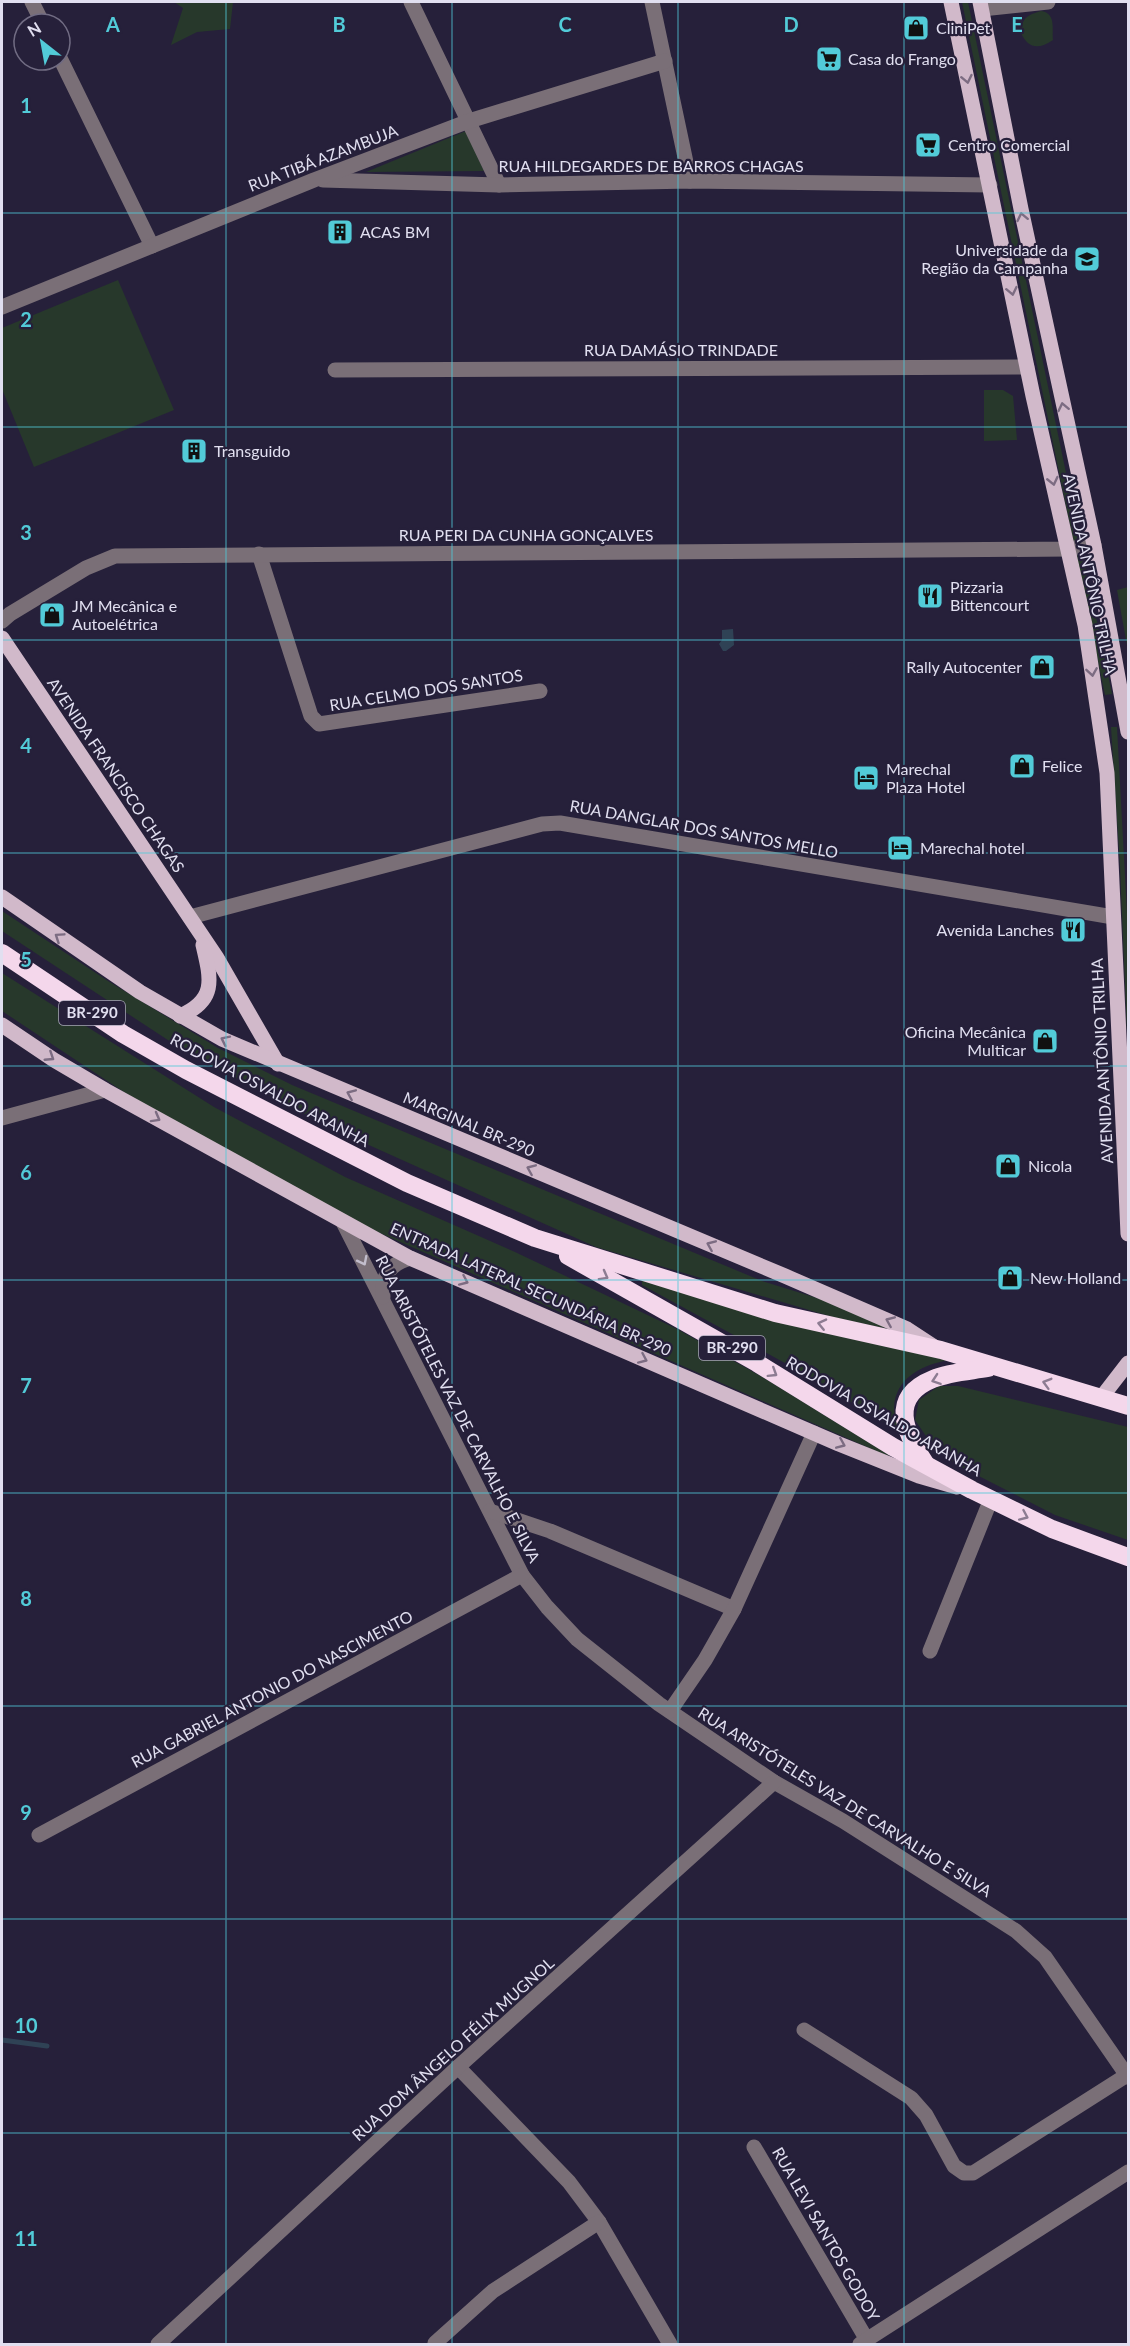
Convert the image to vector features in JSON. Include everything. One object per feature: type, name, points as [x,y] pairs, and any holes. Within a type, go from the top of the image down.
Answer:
[{"type":"highway","name":"RODOVIA OSVALDO ARANHA","points":[[2,952],[123,1034],[186,1070],[407,1183],[535,1238],[775,1313],[941,1350],[1128,1406]]},
{"type":"highway","name":"RODOVIA OSVALDO ARANHA","points":[[535,1238],[757,1363],[972,1490],[1052,1529],[1128,1557]]},
{"type":"highway","name":"BR-290","points":[[926,1464],[911,1442],[905,1428],[905,1407],[911,1396],[934,1378],[992,1367]]},
{"type":"main road","name":"AVENIDA ANTÔNIO TRILHA","points":[[951,2],[1027,367],[1085,625],[1107,773],[1128,1234]]},
{"type":"main road","name":"AVENIDA ANTÔNIO TRILHA","points":[[981,5],[1021,209],[1094,546],[1127,713],[1128,732]]},
{"type":"main road","name":"AVENIDA FRANCISCO CHAGAS","points":[[2,638],[217,958],[278,1064]]},
{"type":"main road","name":"MARGINAL BR-290","points":[[2,897],[140,992],[222,1039],[795,1280],[907,1329],[941,1350]]},
{"type":"main road","name":"AVENIDA FRANCISCO CHAGAS","points":[[180,1016],[200,1005],[209,988],[208,965],[200,933]]},
{"type":"main road","name":"ENTRADA LATERAL SECUNDÁRIA BR-290","points":[[2,1025],[54,1060],[105,1090],[411,1258],[814,1433],[919,1476],[972,1490]]},
{"type":"main road","points":[[1101,1398],[1128,1363]]},
{"type":"street","points":[[411,2],[499,185]]},
{"type":"street","points":[[652,2],[690,181]]},
{"type":"street","points":[[981,5],[1048,2]]},
{"type":"street","name":"RUA TIBÁ AZAMBUJA","points":[[2,307],[314,180],[469,121],[665,61]]},
{"type":"street","points":[[67,72],[152,246]]},
{"type":"street","name":"RUA HILDEGARDES DE BARROS CHAGAS","points":[[314,180],[499,185],[690,181],[990,185]]},
{"type":"street","name":"RUA DAMÁSIO TRINDADE","points":[[335,370],[1027,367]]},
{"type":"street","name":"RUA PERI DA CUNHA GONÇALVES","points":[[2,621],[86,568],[115,556],[1069,549],[1094,546]]},
{"type":"street","name":"RUA CELMO DOS SANTOS","points":[[259,554],[310,716],[319,724],[540,691]]},
{"type":"street","name":"RUA DANGLAR DOS SANTOS MELLO","points":[[190,917],[542,824],[560,823],[1113,917]]},
{"type":"street","points":[[2,1118],[105,1090]]},
{"type":"street","name":"RUA ARISTÓTELES VAZ DE CARVALHO E SILVA","points":[[343,1222],[522,1575],[547,1607],[578,1639],[670,1711],[774,1782],[843,1821],[1016,1931],[1046,1957],[1128,2076]]},
{"type":"street","points":[[383,1300],[382,1285],[385,1276],[398,1262],[411,1258]]},
{"type":"street","points":[[670,1711],[705,1660],[734,1609],[814,1433]]},
{"type":"street","points":[[930,1651],[991,1499]]},
{"type":"street","points":[[490,1511],[550,1531],[734,1609]]},
{"type":"street","name":"RUA GABRIEL ANTONIO DO NASCIMENTO","points":[[39,1835],[522,1575]]},
{"type":"street","name":"RUA DOM ÂNGELO FÉLIX MUGNOL","points":[[158,2344],[458,2067],[774,1782]]},
{"type":"street","points":[[804,2030],[911,2098],[926,2115],[954,2166],[964,2173],[973,2173],[1128,2076]]},
{"type":"street","points":[[458,2067],[569,2181],[599,2222],[670,2344]]},
{"type":"street","name":"RUA LEVI SANTOS GODOY","points":[[754,2147],[864,2342]]},
{"type":"street","points":[[864,2342],[1128,2172]]},
{"type":"street","points":[[435,2343],[493,2291],[599,2222]]},
{"type":"green space","points":[[174,2],[233,2],[230,29],[197,32],[171,45],[183,8]]},
{"type":"green space","points":[[962,2],[968,2],[1112,694],[1105,695]]},
{"type":"green space","points":[[1041,11],[1046,12],[1051,18],[1053,40],[1034,46],[1026,41],[1020,31],[1027,17]]},
{"type":"green space","points":[[466,131],[484,171],[366,172]]},
{"type":"green space","points":[[118,280],[174,410],[34,467],[2,389],[2,328]]},
{"type":"green space","points":[[984,390],[1003,390],[1013,396],[1017,440],[984,441]]},
{"type":"green space","points":[[1128,587],[1128,651],[1117,590]]},
{"type":"green space","points":[[1111,727],[1117,727],[1128,932],[1128,1058],[1120,866]]},
{"type":"green space","points":[[2,911],[108,981],[218,1048],[292,1085],[762,1281],[833,1303],[893,1330],[836,1318],[596,1247],[371,1146],[300,1112],[180,1048],[2,931]]},
{"type":"green space","points":[[2,973],[214,1107],[345,1177],[515,1252],[677,1329],[764,1378],[891,1456],[357,1223],[130,1096],[2,1011]]},
{"type":"green space","points":[[642,1279],[950,1360],[921,1369],[905,1380],[896,1397],[894,1408],[900,1432],[805,1374],[642,1285]]},
{"type":"green space","points":[[939,1386],[958,1386],[1128,1427],[1128,1540],[1055,1515],[963,1468],[936,1451],[915,1420],[919,1400]]},
{"type":"water","points":[[733,629],[734,645],[723,651],[719,644],[722,640],[722,630]]},
{"type":"waterway","points":[[2,2040],[47,2046]]},
{"type":"place","name":"CliniPet","points":[[916,28]]},
{"type":"place","name":"Casa do Frango","points":[[829,59]]},
{"type":"place","name":"Centro Comercial","points":[[928,145]]},
{"type":"place","name":"ACAS BM","points":[[340,232]]},
{"type":"place","name":"Universidade da Região da Campanha","points":[[1087,259]]},
{"type":"place","name":"Transguido","points":[[194,451]]},
{"type":"place","name":"Pizzaria Bittencourt","points":[[930,596]]},
{"type":"place","name":"JM Mecânica e Autoelétrica","points":[[52,615]]},
{"type":"place","name":"Rally Autocenter","points":[[1042,667]]},
{"type":"place","name":"Felice","points":[[1022,766]]},
{"type":"place","name":"Marechal Plaza Hotel","points":[[866,778]]},
{"type":"place","name":"Marechal hotel","points":[[900,848]]},
{"type":"place","name":"Avenida Lanches","points":[[1073,930]]},
{"type":"place","name":"Oficina Mecânica Multicar","points":[[1045,1041]]},
{"type":"place","name":"Nicola","points":[[1008,1166]]},
{"type":"place","name":"New Holland","points":[[1010,1278]]}]
